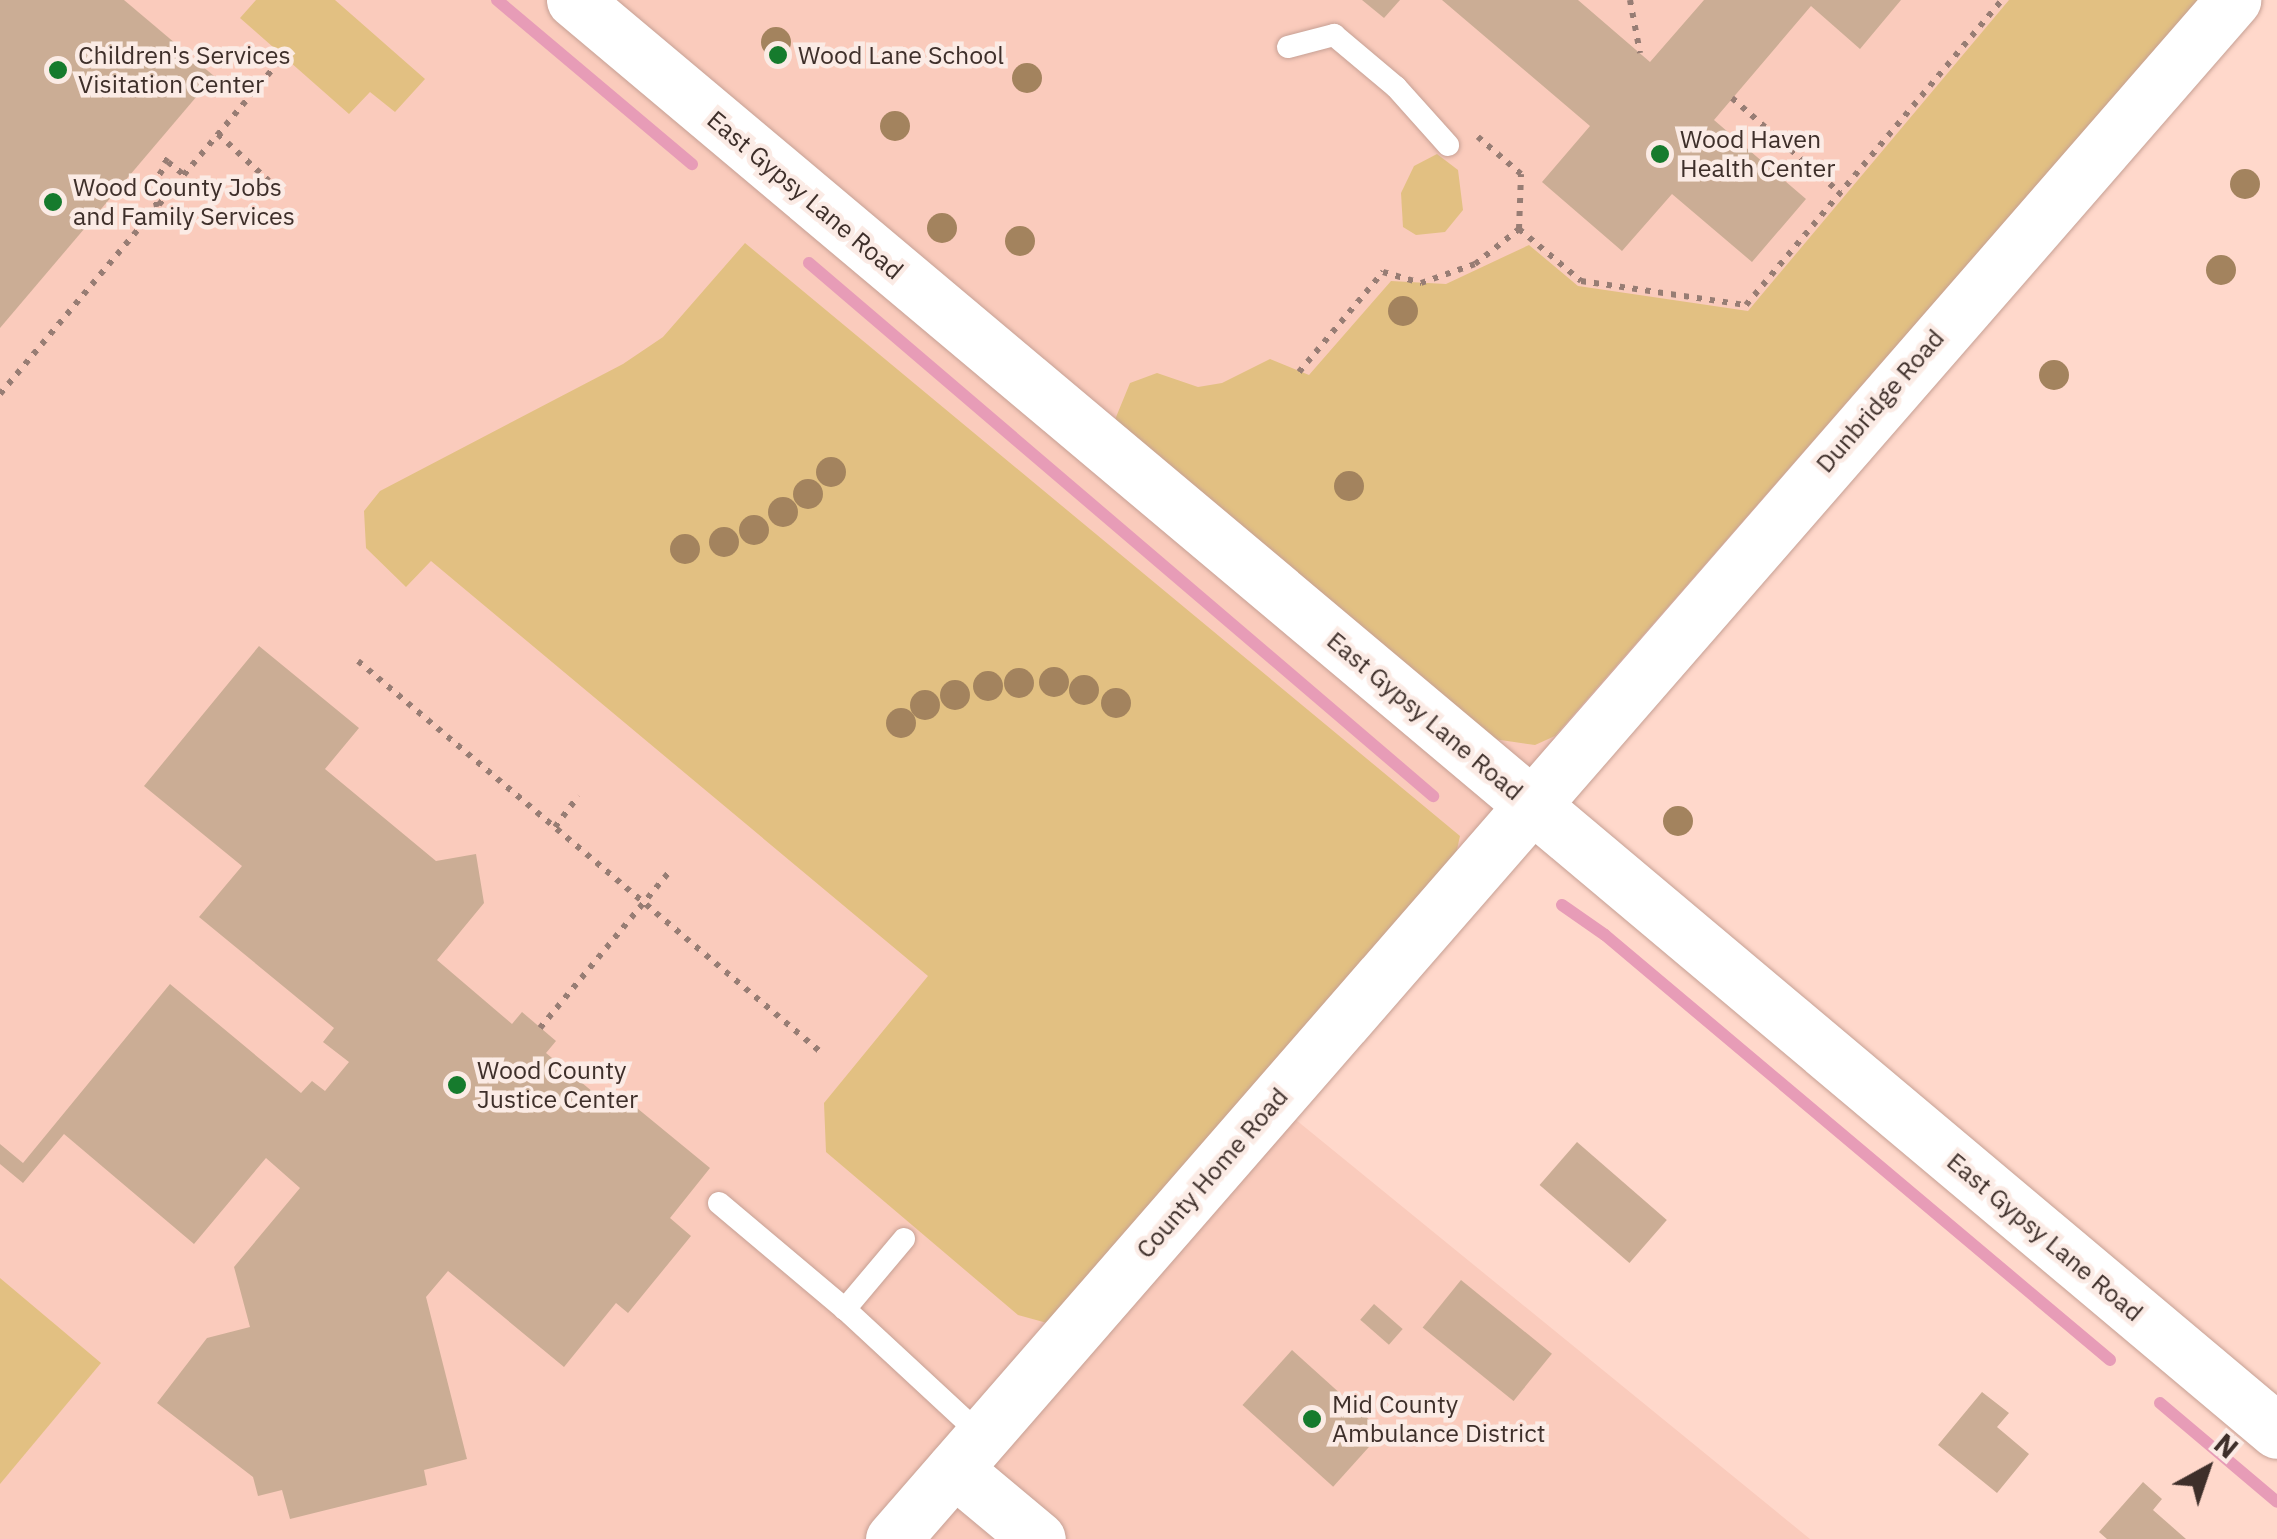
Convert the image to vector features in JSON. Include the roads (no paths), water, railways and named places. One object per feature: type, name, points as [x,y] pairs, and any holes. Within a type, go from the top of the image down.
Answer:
[{"type":"street","name":"East Gypsy Lane Road","points":[[574,0],[2277,1431]]},
{"type":"street","name":"Dunbridge Road","points":[[1530,805],[2234,0]]},
{"type":"street","name":"County Home Road","points":[[893,1539],[1530,805]]},
{"type":"street","points":[[968,1452],[1038,1539]]},
{"type":"lane","points":[[1288,47],[1334,35],[1396,87],[1448,145]]},
{"type":"lane","points":[[719,1202],[845,1310],[968,1452]]},
{"type":"lane","points":[[845,1310],[904,1239]]},
{"type":"waterway","points":[[497,0],[692,164]]},
{"type":"waterway","points":[[809,263],[1433,796]]},
{"type":"waterway","points":[[1562,905],[1605,935],[2110,1360]]},
{"type":"waterway","points":[[2160,1403],[2277,1502]]},
{"type":"place","name":"Wood Lane School","points":[[778,55]]},
{"type":"place","name":"Children's Services Visitation Center","points":[[58,70]]},
{"type":"place","name":"Wood Haven Health Center","points":[[1660,154]]},
{"type":"place","name":"Wood County Jobs and Family Services","points":[[53,202]]},
{"type":"place","name":"Wood County Justice Center","points":[[457,1085]]},
{"type":"place","name":"Mid County Ambulance District","points":[[1312,1419]]}]
